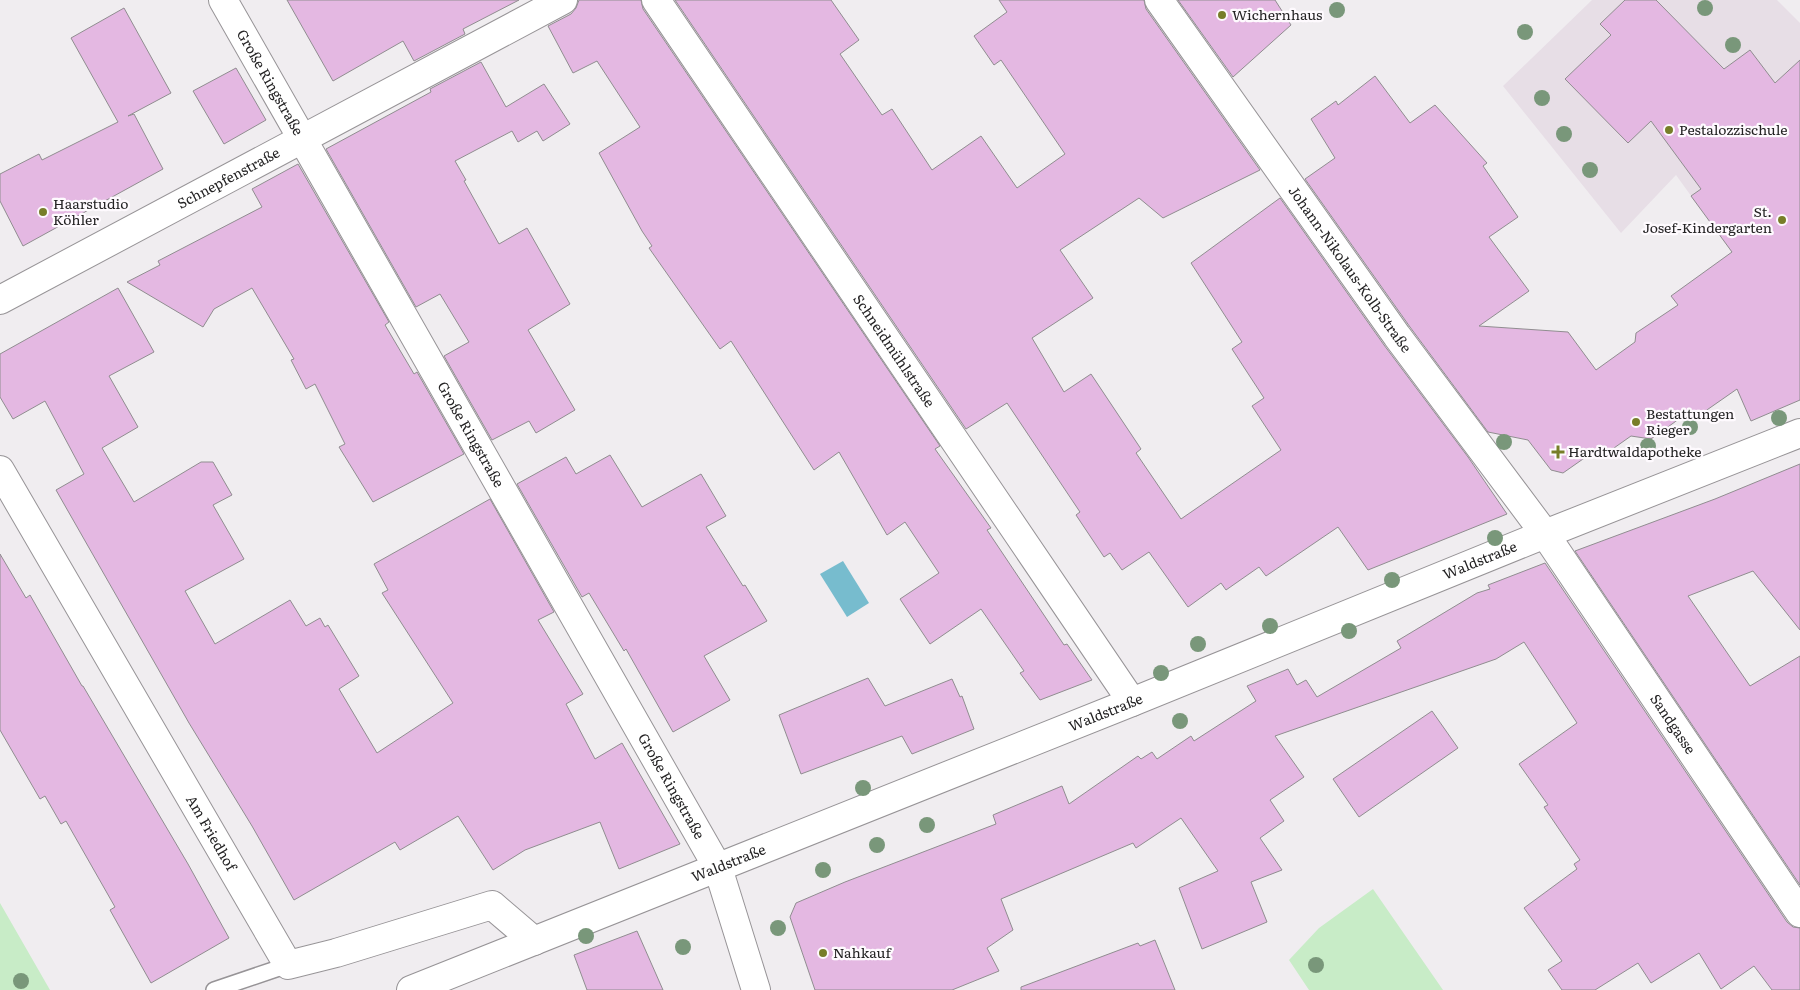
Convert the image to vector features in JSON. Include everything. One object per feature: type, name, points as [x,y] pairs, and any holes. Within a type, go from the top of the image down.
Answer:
[{"type":"street","name":"Große Ringstraße","points":[[223,0],[718,868],[756,990]]},
{"type":"street","name":"Schnepfenstraße","points":[[0,300],[562,0]]},
{"type":"street","name":"Schneidmühlstraße","points":[[656,0],[1132,702]]},
{"type":"street","name":"Johann-Nikolaus-Kolb-Straße","points":[[1159,0],[1398,336],[1546,534]]},
{"type":"street","name":"Waldstraße","points":[[410,990],[1800,433]]},
{"type":"street","name":"Am Friedhof","points":[[0,470],[288,965]]},
{"type":"street","name":"Sandgasse","points":[[1546,534],[1800,913]]},
{"type":"street","points":[[288,965],[336,953],[492,905],[534,940]]},
{"type":"lane","points":[[214,990],[288,965]]},
{"type":"shaded area","name":"Pestalozzischule","points":[[1592,0],[1777,0],[1800,23],[1800,253],[1743,268],[1676,175],[1621,233],[1503,86]]},
{"type":"green space","points":[[1373,889],[1443,990],[1309,990],[1289,960],[1319,928]]},
{"type":"green space","points":[[0,903],[50,990],[0,990]]},
{"type":"water","points":[[843,561],[869,603],[847,617],[820,574]]},
{"type":"building","points":[[287,0],[519,0],[463,29],[465,34],[414,61],[403,41],[333,81]]},
{"type":"building","points":[[579,0],[641,0],[643,9],[940,446],[935,449],[991,528],[987,530],[1064,645],[1067,644],[1092,680],[1040,700],[1020,673],[1024,671],[981,609],[930,644],[900,599],[939,573],[905,522],[887,535],[839,452],[814,470],[731,341],[720,349],[649,248],[652,246],[599,153],[640,127],[597,61],[573,73],[548,26],[571,14]]},
{"type":"building","points":[[675,0],[831,0],[859,40],[840,54],[882,115],[892,109],[932,170],[981,136],[1017,188],[1065,154],[1001,60],[994,65],[974,36],[1007,12],[999,0],[1144,0],[1146,9],[1260,170],[1163,218],[1139,198],[1060,250],[1093,298],[1032,338],[1064,392],[1091,374],[1141,449],[1136,453],[1181,519],[1281,450],[1252,406],[1264,398],[1232,349],[1242,342],[1191,263],[1280,198],[1384,345],[1468,457],[1507,514],[1368,570],[1338,527],[1266,576],[1259,567],[1226,590],[1221,583],[1188,607],[1149,552],[1122,570],[1110,553],[1104,557],[1076,515],[1080,512],[1007,403],[966,429]]},
{"type":"building","points":[[1178,0],[1275,0],[1291,25],[1233,77]]},
{"type":"building","points":[[1625,0],[1656,0],[1724,69],[1750,50],[1775,83],[1800,60],[1800,400],[1751,421],[1737,389],[1691,421],[1679,419],[1651,439],[1631,436],[1604,455],[1593,452],[1563,473],[1551,470],[1528,440],[1488,432],[1410,327],[1305,179],[1335,158],[1311,119],[1336,101],[1338,105],[1375,76],[1410,123],[1435,105],[1487,163],[1483,166],[1518,217],[1489,237],[1529,291],[1479,326],[1568,332],[1596,370],[1635,342],[1636,333],[1678,305],[1671,296],[1732,252],[1691,196],[1701,189],[1651,121],[1628,143],[1565,79],[1611,35],[1600,24]]},
{"type":"building","points":[[124,8],[171,93],[128,116],[134,114],[163,169],[23,246],[0,201],[0,174],[39,154],[42,160],[118,122],[71,38]]},
{"type":"building","points":[[481,62],[506,107],[544,84],[570,124],[543,141],[537,131],[518,142],[512,131],[455,161],[499,244],[527,228],[570,304],[528,330],[575,410],[536,433],[529,421],[492,440],[444,356],[469,342],[440,294],[416,307],[326,149],[431,92],[430,89]]},
{"type":"building","points":[[236,68],[266,120],[224,144],[193,91]]},
{"type":"building","points":[[298,164],[389,322],[385,325],[414,374],[417,372],[464,454],[373,502],[339,447],[345,444],[315,384],[306,389],[291,360],[294,359],[252,288],[214,309],[203,327],[127,282],[160,265],[158,261],[262,207],[252,189]]},
{"type":"building","points":[[118,288],[154,352],[109,376],[138,427],[102,448],[134,502],[201,462],[213,462],[232,495],[213,505],[244,559],[185,591],[215,644],[290,600],[306,626],[320,618],[325,627],[328,625],[359,676],[339,689],[377,753],[453,703],[382,593],[388,590],[374,564],[490,499],[554,612],[538,620],[583,694],[566,704],[595,759],[622,743],[680,844],[619,869],[600,822],[525,850],[493,870],[458,816],[400,850],[395,842],[294,900],[252,826],[189,723],[56,490],[84,474],[45,401],[13,419],[0,397],[0,354]]},
{"type":"building","points":[[610,455],[642,507],[701,474],[726,516],[706,527],[767,621],[704,656],[730,700],[673,732],[626,649],[624,651],[589,593],[582,597],[517,484],[566,457],[576,474]]},
{"type":"building","points":[[1800,464],[1800,630],[1753,571],[1688,596],[1750,686],[1800,656],[1800,885],[1575,551],[1715,499]]},
{"type":"building","points":[[0,554],[26,598],[30,595],[188,864],[229,938],[151,983],[110,910],[115,907],[66,821],[61,824],[45,796],[40,799],[0,730]]},
{"type":"building","points":[[1545,563],[1787,922],[1793,927],[1800,928],[1800,990],[1772,990],[1754,966],[1721,989],[1699,953],[1651,983],[1638,963],[1595,990],[1562,990],[1548,970],[1562,961],[1524,908],[1577,869],[1574,864],[1580,860],[1544,807],[1548,805],[1519,764],[1577,723],[1524,642],[1496,659],[1275,736],[1304,777],[1270,800],[1284,821],[1260,838],[1282,870],[1251,882],[1267,922],[1202,949],[1179,888],[1218,871],[1181,818],[1136,848],[1133,843],[1001,899],[1013,930],[987,948],[999,971],[952,990],[815,990],[790,917],[796,903],[845,882],[996,824],[993,815],[1062,786],[1069,804],[1138,756],[1141,759],[1152,752],[1157,759],[1191,736],[1194,741],[1256,701],[1247,686],[1288,669],[1297,685],[1306,680],[1317,697],[1401,648],[1397,641],[1477,593],[1490,589],[1488,585]]},
{"type":"building","points":[[868,678],[885,706],[952,679],[960,697],[962,696],[974,729],[912,754],[902,736],[801,774],[779,715]]},
{"type":"building","points":[[1432,711],[1458,748],[1359,817],[1333,779]]},
{"type":"building","points":[[637,931],[663,990],[587,990],[574,955]]},
{"type":"building","points":[[1155,940],[1175,990],[1021,990],[1021,987],[1138,943],[1140,946]]},
{"type":"place","name":"Wichernhaus","points":[[1222,15]]},
{"type":"place","name":"Pestalozzischule","points":[[1669,130]]},
{"type":"place","name":"Haarstudio Köhler","points":[[43,212]]},
{"type":"place","name":"St. Josef-Kindergarten","points":[[1782,220]]},
{"type":"place","name":"Bestattungen Rieger","points":[[1636,422]]},
{"type":"place","name":"Hardtwaldapotheke","points":[[1558,452]]},
{"type":"place","name":"Nahkauf","points":[[823,953]]}]
